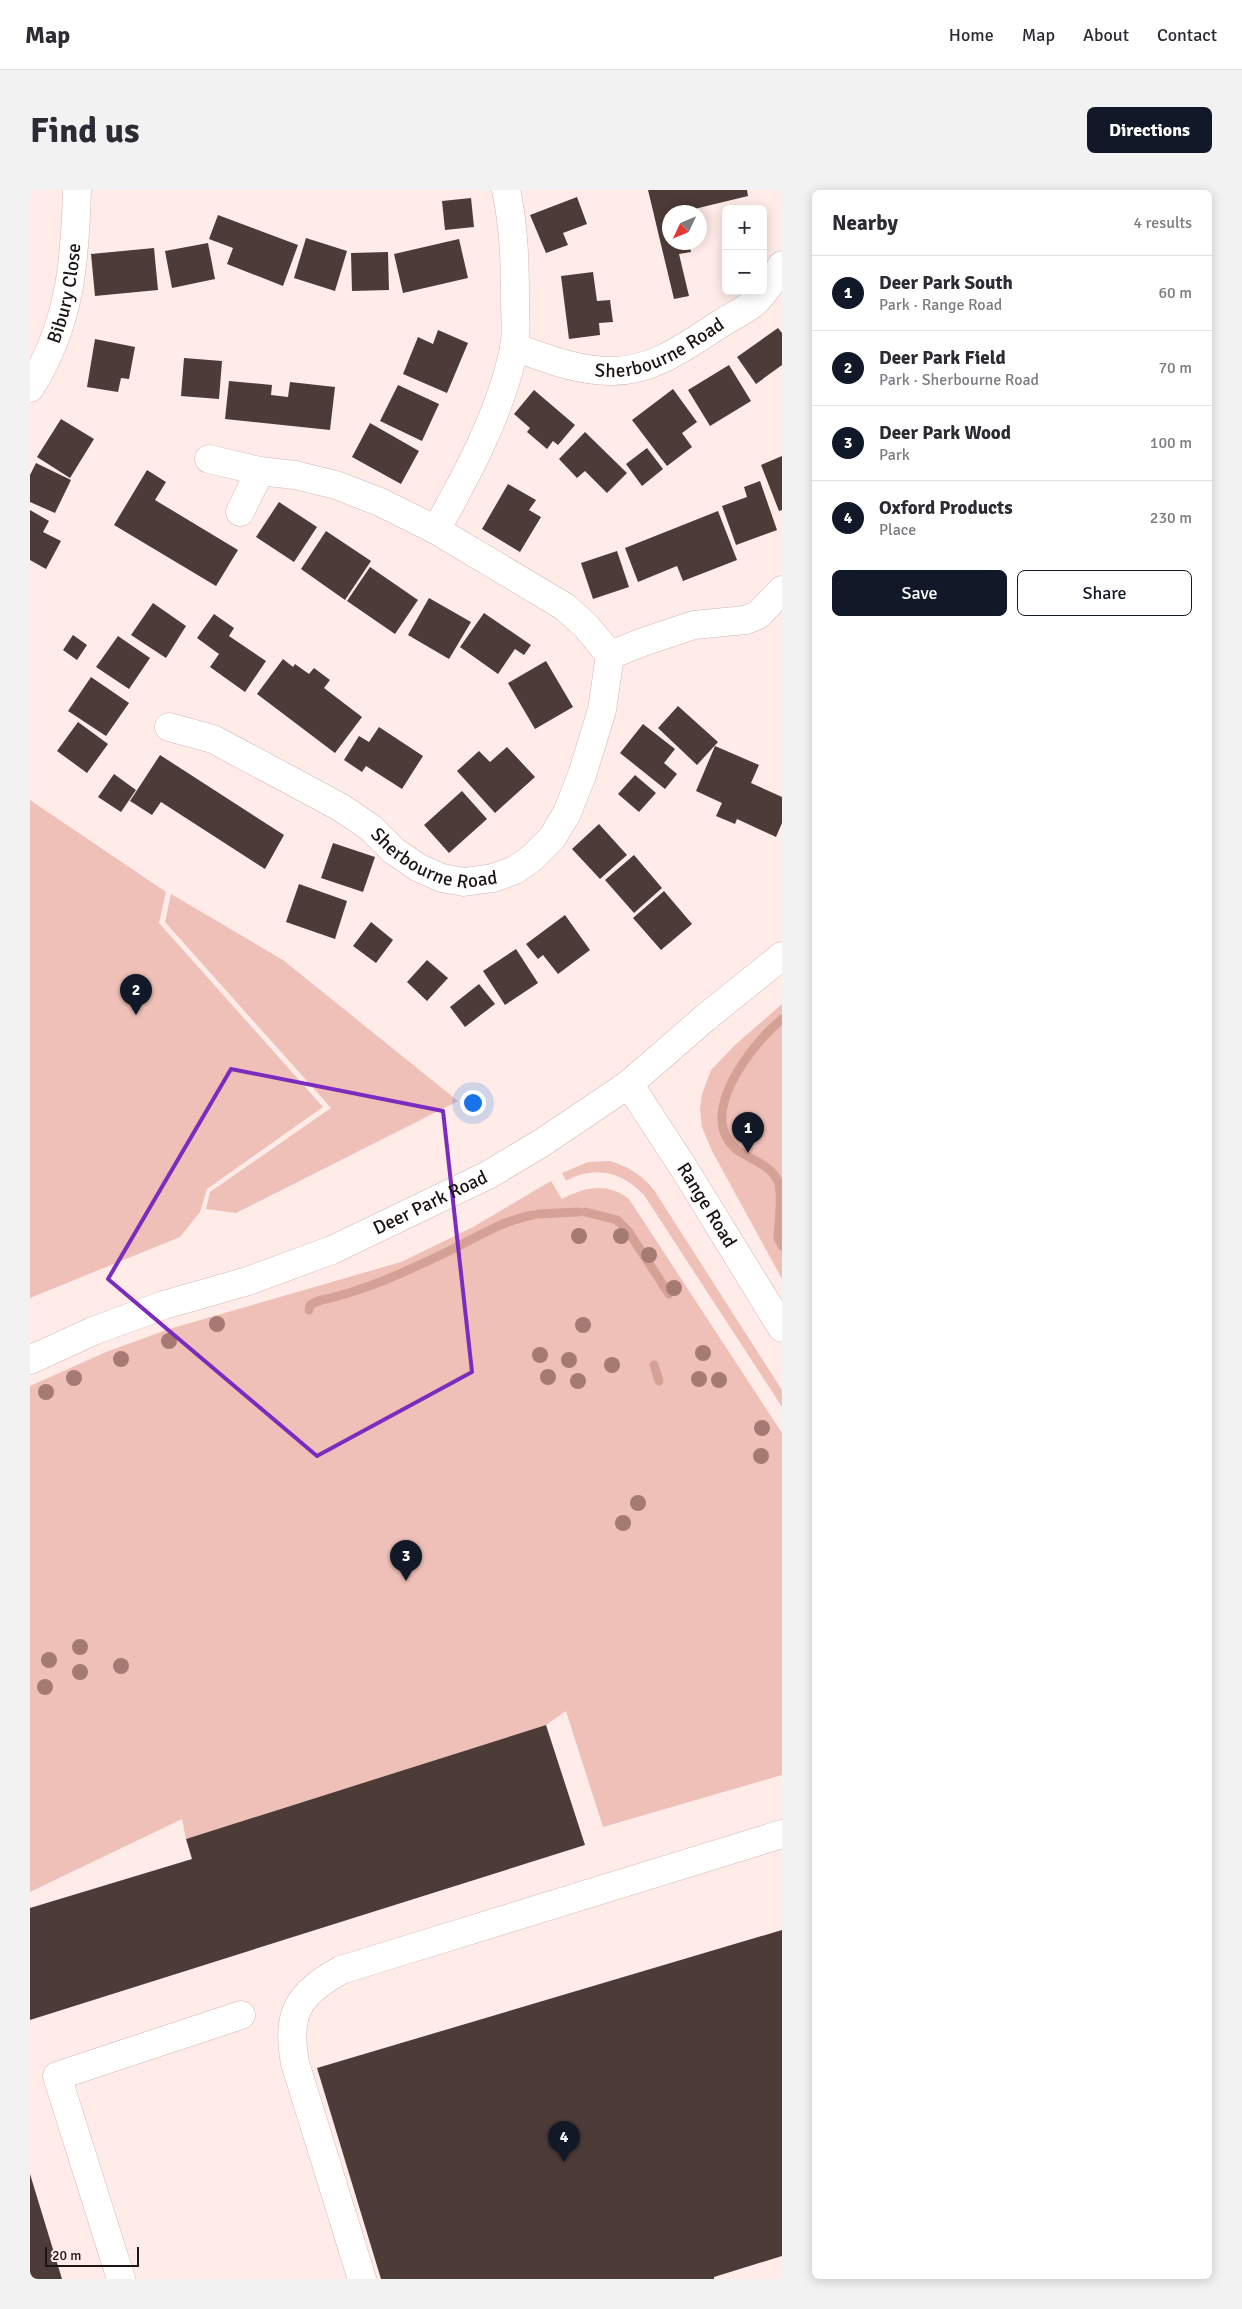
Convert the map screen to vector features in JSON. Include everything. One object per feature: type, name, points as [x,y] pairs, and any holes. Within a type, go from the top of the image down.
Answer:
[{"type":"street","name":"Bibury Close","points":[[30,388],[42,368],[62,322],[74,247],[77,190]]},
{"type":"street","points":[[436,530],[485,434],[500,398],[514,348],[515,257],[506,190]]},
{"type":"street","name":"Sherbourne Road","points":[[514,348],[580,368],[609,372],[631,370],[646,366],[682,348],[755,302],[782,265]]},
{"type":"street","points":[[209,459],[260,471],[295,475],[336,485],[380,502],[436,530],[565,608],[586,626],[610,656],[642,642],[694,626],[746,620],[758,615],[782,590]]},
{"type":"street","points":[[240,512],[260,471]]},
{"type":"street","name":"Sherbourne Road","points":[[169,727],[213,739],[340,807],[371,828],[394,851],[419,868],[442,878],[464,882],[493,878],[515,870],[532,858],[552,838],[567,813],[582,775],[602,710],[610,656]]},
{"type":"street","name":"Deer Park Road","points":[[30,1360],[93,1331],[164,1305],[248,1281],[332,1250],[488,1175],[543,1142],[629,1084],[705,1018],[782,956]]},
{"type":"street","name":"Range Road","points":[[629,1084],[685,1170],[782,1328]]},
{"type":"street","points":[[362,2279],[295,2063],[291,2042],[297,2010],[302,1999],[310,1989],[341,1970],[782,1834]]},
{"type":"street","points":[[121,2279],[57,2076],[241,2016]]},
{"type":"highlighted area","points":[[231,1069],[443,1111],[472,1372],[317,1456],[108,1279]]},
{"type":"shaded area","points":[[30,800],[166,892],[159,923],[323,1107],[207,1189],[200,1212],[180,1237],[30,1298]]},
{"type":"shaded area","points":[[171,894],[283,960],[458,1101],[236,1213],[206,1209],[210,1192],[331,1108],[165,922]]},
{"type":"shaded area","points":[[782,1004],[782,1279],[712,1151],[702,1127],[700,1109],[702,1094],[711,1070],[736,1044]]},
{"type":"shaded area","points":[[610,1161],[635,1172],[654,1190],[782,1390],[782,1407],[644,1195],[627,1181],[608,1173],[587,1173],[566,1181],[562,1173],[588,1162]]},
{"type":"shaded area","points":[[551,1181],[562,1199],[588,1189],[604,1188],[629,1199],[782,1433],[782,1775],[603,1827],[566,1711],[546,1725],[186,1839],[182,1819],[30,1892],[30,1386],[106,1352],[169,1329],[401,1262],[473,1227]]},
{"type":"building","points":[[648,190],[747,190],[748,196],[707,206],[662,205],[662,249]]},
{"type":"building","points":[[577,197],[587,224],[563,233],[568,245],[546,253],[530,215]]},
{"type":"building","points":[[471,198],[474,227],[445,230],[442,201]]},
{"type":"building","points":[[218,215],[298,245],[283,286],[227,264],[233,248],[209,239]]},
{"type":"building","points":[[306,238],[347,251],[335,291],[294,278]]},
{"type":"building","points":[[459,239],[468,278],[403,293],[394,254]]},
{"type":"building","points":[[208,243],[215,279],[172,288],[165,251]]},
{"type":"building","points":[[154,248],[158,290],[95,296],[91,254]]},
{"type":"building","points":[[662,250],[691,250],[691,252],[679,254],[689,296],[674,299]]},
{"type":"building","points":[[388,252],[389,290],[352,291],[351,253]]},
{"type":"building","points":[[593,272],[597,301],[610,300],[613,322],[599,323],[600,335],[569,339],[561,276]]},
{"type":"building","points":[[778,328],[782,333],[782,365],[756,384],[737,357]]},
{"type":"building","points":[[438,330],[468,343],[447,393],[403,374],[418,337],[433,344]]},
{"type":"building","points":[[95,339],[135,347],[129,379],[121,378],[118,392],[87,387]]},
{"type":"building","points":[[184,358],[222,361],[219,399],[181,396]]},
{"type":"building","points":[[729,365],[751,401],[710,426],[688,390]]},
{"type":"building","points":[[229,381],[272,385],[271,395],[288,397],[290,382],[335,387],[330,430],[225,419]]},
{"type":"building","points":[[398,385],[439,404],[422,441],[380,421]]},
{"type":"building","points":[[673,389],[697,422],[682,433],[692,447],[667,466],[632,420]]},
{"type":"building","points":[[534,390],[575,425],[558,445],[553,441],[547,449],[527,432],[530,428],[514,414]]},
{"type":"building","points":[[61,419],[94,439],[70,478],[37,457]]},
{"type":"building","points":[[370,423],[419,451],[401,484],[352,457]]},
{"type":"building","points":[[585,432],[627,473],[607,493],[585,471],[577,478],[559,459]]},
{"type":"building","points":[[647,448],[663,469],[642,486],[626,464]]},
{"type":"building","points":[[782,456],[782,510],[779,511],[761,465]]},
{"type":"building","points":[[36,463],[71,480],[55,513],[30,502],[30,475]]},
{"type":"building","points":[[147,470],[166,482],[155,500],[238,550],[216,586],[114,525]]},
{"type":"building","points":[[760,481],[777,530],[736,545],[722,506],[747,497],[744,487]]},
{"type":"building","points":[[508,484],[536,500],[529,510],[541,517],[520,552],[482,529]]},
{"type":"building","points":[[279,502],[317,527],[294,562],[256,537]]},
{"type":"building","points":[[30,510],[49,521],[43,532],[61,541],[46,569],[30,560]]},
{"type":"building","points":[[718,511],[737,560],[683,581],[677,566],[638,582],[625,548]]},
{"type":"building","points":[[326,531],[371,561],[345,600],[301,569]]},
{"type":"building","points":[[617,551],[629,587],[593,599],[581,563]]},
{"type":"building","points":[[370,567],[418,600],[395,634],[347,601]]},
{"type":"building","points":[[429,598],[471,622],[449,659],[408,635]]},
{"type":"building","points":[[153,603],[186,626],[166,658],[131,635]]},
{"type":"building","points":[[484,613],[531,645],[524,655],[515,649],[498,674],[460,647]]},
{"type":"building","points":[[214,614],[234,628],[229,636],[266,661],[245,692],[210,667],[219,654],[197,638]]},
{"type":"building","points":[[73,635],[87,645],[77,660],[63,650]]},
{"type":"building","points":[[118,636],[150,658],[129,689],[96,667]]},
{"type":"building","points":[[283,659],[293,667],[295,664],[309,674],[314,668],[330,680],[324,688],[362,717],[335,753],[257,694]]},
{"type":"building","points":[[546,661],[573,707],[535,729],[508,683]]},
{"type":"building","points":[[91,677],[129,703],[106,736],[68,711]]},
{"type":"building","points":[[678,706],[718,742],[697,765],[658,728]]},
{"type":"building","points":[[78,722],[108,744],[87,773],[57,751]]},
{"type":"building","points":[[643,724],[675,749],[664,763],[677,774],[665,789],[620,753]]},
{"type":"building","points":[[379,727],[423,756],[402,789],[366,766],[362,772],[344,760],[359,736],[369,742]]},
{"type":"building","points":[[715,746],[759,765],[751,783],[782,797],[782,823],[776,837],[737,819],[735,824],[716,816],[722,803],[696,791]]},
{"type":"building","points":[[507,747],[535,777],[495,813],[457,771],[479,751],[490,762]]},
{"type":"building","points":[[160,755],[284,835],[265,869],[161,802],[152,815],[130,801]]},
{"type":"building","points":[[114,774],[136,790],[121,812],[98,797]]},
{"type":"building","points":[[635,775],[656,793],[639,812],[618,794]]},
{"type":"building","points":[[462,791],[487,819],[449,853],[424,825]]},
{"type":"building","points":[[599,824],[627,855],[600,879],[572,849]]},
{"type":"building","points":[[333,843],[375,857],[363,892],[321,878]]},
{"type":"building","points":[[634,855],[662,888],[634,913],[605,880]]},
{"type":"building","points":[[299,884],[347,901],[335,939],[286,922]]},
{"type":"building","points":[[664,891],[692,924],[661,950],[633,918]]},
{"type":"building","points":[[565,915],[590,950],[558,974],[543,955],[538,959],[526,944]]},
{"type":"building","points":[[371,922],[393,940],[376,963],[353,946]]},
{"type":"building","points":[[516,949],[538,983],[505,1005],[483,971]]},
{"type":"building","points":[[427,960],[448,978],[427,1001],[407,982]]},
{"type":"building","points":[[479,984],[495,1004],[465,1027],[450,1007]]},
{"type":"building","points":[[546,1725],[585,1845],[30,2020],[30,1908],[192,1859],[186,1839]]},
{"type":"building","points":[[782,1930],[782,2256],[714,2277],[714,2279],[381,2279],[317,2068]]},
{"type":"building","points":[[30,2174],[62,2279],[30,2279]]},
{"type":"waterway","points":[[782,1019],[757,1044],[744,1061],[725,1099],[722,1117],[725,1134],[736,1149],[766,1167],[776,1177],[779,1184],[780,1197],[778,1238],[782,1246]]},
{"type":"waterway","points":[[538,1214],[579,1212]]},
{"type":"waterway","points":[[585,1212],[617,1220],[628,1231],[669,1294]]},
{"type":"waterway","points":[[309,1310],[310,1305],[318,1301],[336,1297],[387,1279],[502,1225],[533,1215]]},
{"type":"waterway","points":[[654,1365],[659,1381]]},
{"type":"place","name":"Deer Park Field","points":[[136,1015]]},
{"type":"place","name":"Deer Park South","points":[[748,1153]]},
{"type":"place","name":"Deer Park Wood","points":[[406,1581]]},
{"type":"place","name":"Oxford Products","points":[[564,2162]]}]
